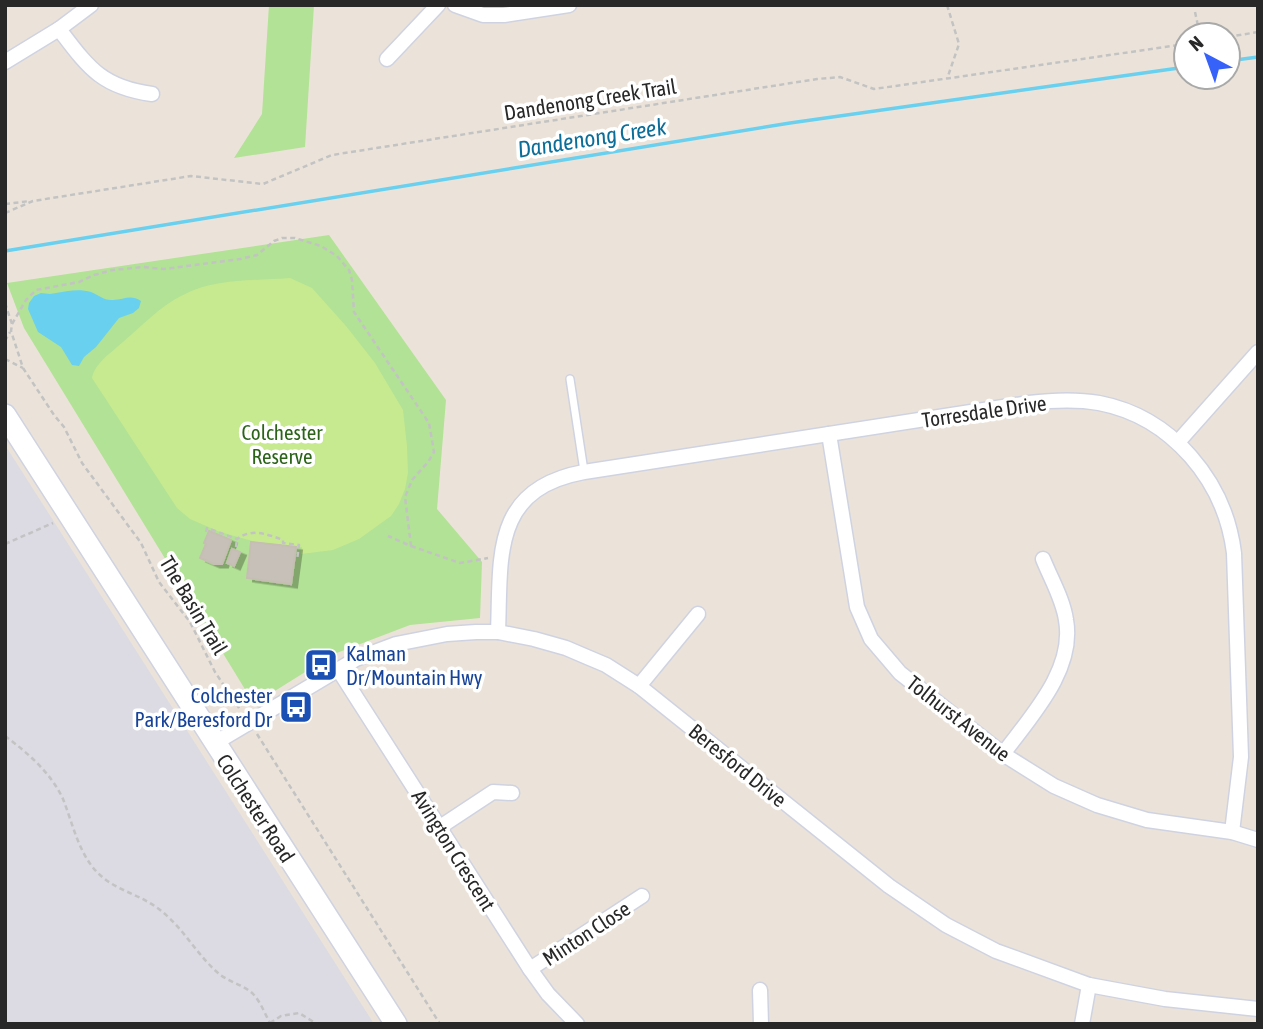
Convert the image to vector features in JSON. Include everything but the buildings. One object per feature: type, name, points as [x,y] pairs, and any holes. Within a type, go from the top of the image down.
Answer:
[{"type":"main road","name":"Colchester Road","points":[[5,415],[396,1024]]},
{"type":"street","points":[[5,62],[59,29],[91,5]]},
{"type":"street","points":[[387,59],[438,5]]},
{"type":"street","points":[[454,5],[484,15],[505,15],[569,5]]},
{"type":"street","points":[[59,29],[84,63],[99,75],[134,92],[152,94]]},
{"type":"street","points":[[1178,442],[1258,352]]},
{"type":"street","name":"Torresdale Drive","points":[[498,632],[501,564],[509,522],[522,503],[538,488],[559,478],[1030,403],[1072,400],[1121,409],[1158,428],[1178,442],[1193,458],[1220,501],[1230,527],[1241,757],[1232,831]]},
{"type":"street","name":"Tolhurst Avenue","points":[[829,434],[857,607],[872,639],[900,673],[1003,754],[1054,786],[1097,805],[1147,820],[1232,831],[1258,840]]},
{"type":"street","points":[[1003,754],[1049,690],[1063,666],[1068,643],[1062,602],[1042,559]]},
{"type":"street","points":[[639,686],[698,614]]},
{"type":"street","name":"Beresford Drive","points":[[215,743],[356,659],[396,644],[477,632],[498,632],[534,639],[566,648],[606,666],[639,686],[889,886],[946,925],[996,951],[1089,985],[1165,999],[1258,1009]]},
{"type":"street","name":"Avington Crescent","points":[[338,669],[530,969],[548,994],[577,1024]]},
{"type":"street","points":[[440,827],[493,792],[512,793]]},
{"type":"street","name":"Minton Close","points":[[530,969],[642,896]]},
{"type":"street","points":[[1082,1024],[1089,985]]},
{"type":"street","points":[[760,990],[761,1024]]},
{"type":"street","points":[[1240,1024],[1242,1008]]},
{"type":"lane","points":[[570,379],[584,472]]},
{"type":"path","points":[[947,5],[960,44],[947,79]]},
{"type":"path","points":[[1195,12],[1197,21]]},
{"type":"path","name":"Dandenong Creek Trail","points":[[5,213],[33,201],[191,176],[263,184],[332,155],[817,79],[840,77],[874,89],[1172,46]]},
{"type":"path","points":[[5,204],[33,201]]},
{"type":"path","points":[[12,324],[26,300],[36,290],[79,282],[112,270],[172,268],[240,259],[257,255],[282,238],[295,238],[321,246],[337,256],[349,270],[354,312],[429,423],[434,452],[412,480],[405,496],[411,546]]},
{"type":"path","name":"The Basin Trail","points":[[5,303],[23,368],[64,427],[82,463],[141,543],[159,582],[190,622],[215,672],[440,1024]]},
{"type":"path","points":[[5,341],[11,331]]},
{"type":"path","points":[[5,359],[23,368]]},
{"type":"path","points":[[5,544],[53,523]]},
{"type":"path","points":[[206,531],[207,528],[237,540]]},
{"type":"path","points":[[261,541],[262,533]]},
{"type":"path","points":[[236,547],[237,540],[244,534],[265,533],[282,540],[283,544],[299,545],[297,560]]},
{"type":"path","points":[[388,536],[460,562],[487,557],[501,564]]},
{"type":"path","points":[[5,736],[21,747],[54,783],[85,855],[99,874],[118,888],[157,907],[180,928],[219,974],[253,994],[269,1024],[281,1016],[299,1013],[317,1024]]},
{"type":"shaded area","points":[[5,445],[374,1024],[5,1024]]},
{"type":"green space","points":[[269,5],[314,5],[305,147],[234,158],[262,114]]},
{"type":"green space","name":"Colchester Reserve","points":[[329,235],[446,400],[437,509],[482,562],[480,618],[410,625],[334,654],[254,704],[24,328],[7,283]]},
{"type":"green space","points":[[290,278],[312,288],[375,363],[403,410],[407,446],[408,473],[405,489],[391,516],[359,539],[333,550],[301,554],[302,547],[256,542],[220,532],[190,519],[177,508],[92,378],[96,368],[109,354],[159,310],[183,295],[222,283]]},
{"type":"water","points":[[88,291],[110,300],[130,298],[141,301],[139,308],[133,313],[119,318],[79,366],[72,365],[61,347],[38,332],[28,309],[34,296]]},
{"type":"waterway","name":"Dandenong Creek","points":[[1242,59],[1258,57]]},
{"type":"waterway","name":"Dandenong Creek","points":[[5,251],[790,123],[1172,69]]},
{"type":"place","name":"Kalman Dr/Mountain Hwy","points":[[321,665]]},
{"type":"place","name":"Colchester Park/Beresford Dr","points":[[296,707]]}]
